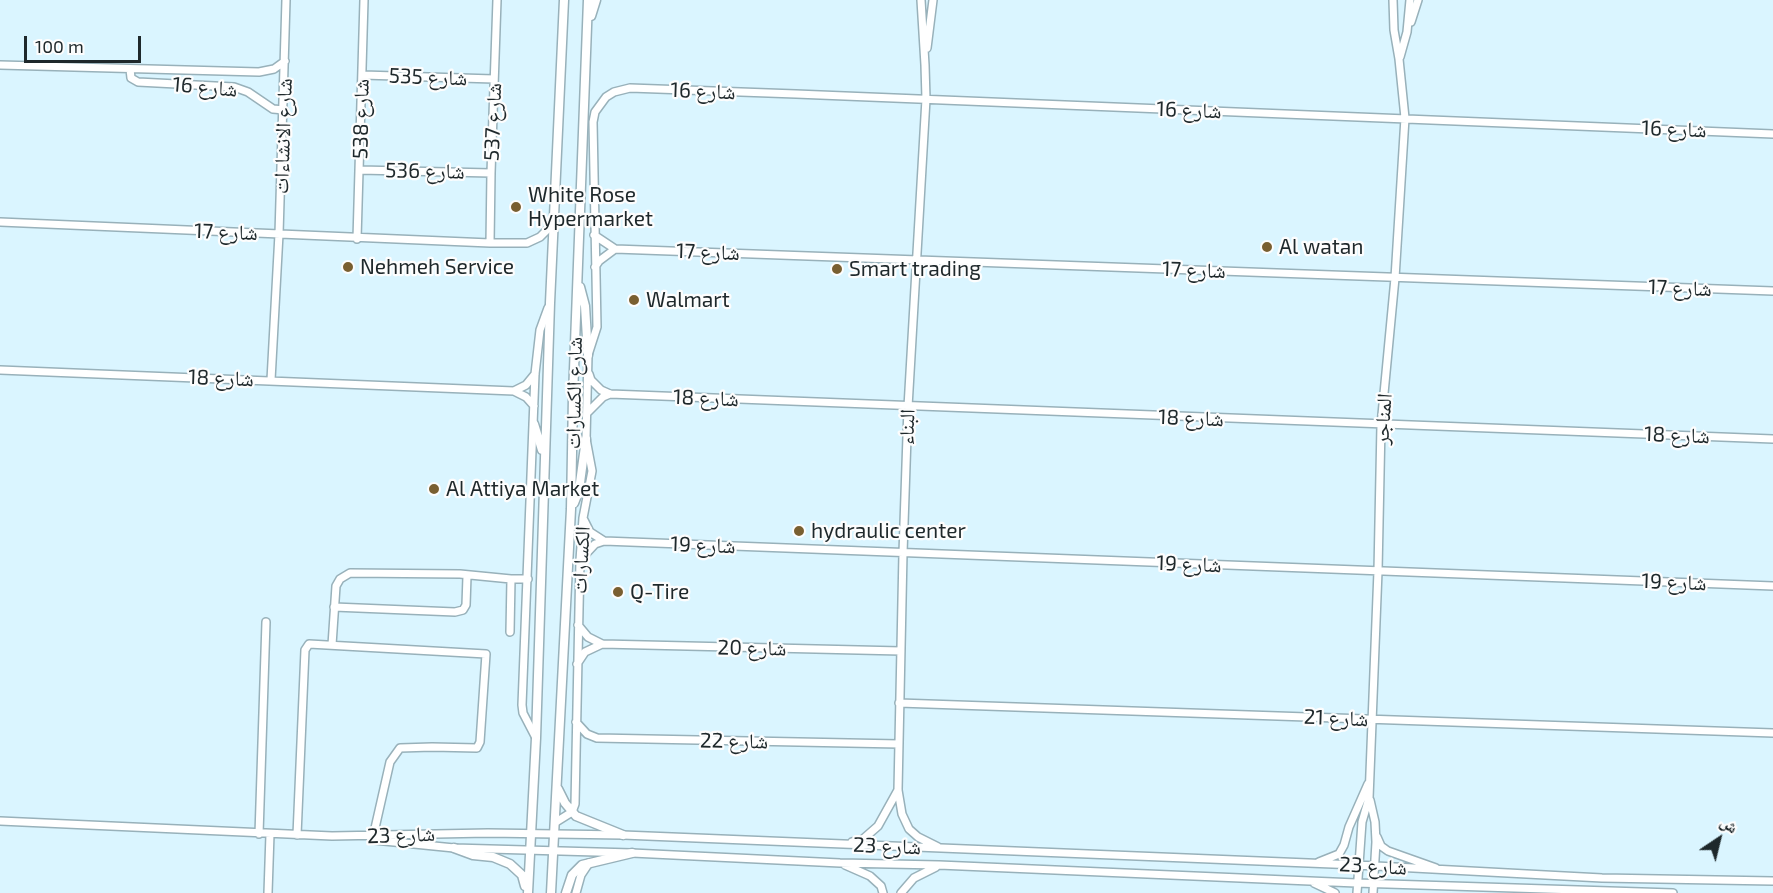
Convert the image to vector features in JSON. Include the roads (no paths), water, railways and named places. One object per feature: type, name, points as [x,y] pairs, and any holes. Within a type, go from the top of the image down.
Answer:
[{"type":"street","name":"شارع الانشاءات","points":[[271,380],[284,110],[286,0]]},
{"type":"street","name":"شارع 538","points":[[357,239],[364,0]]},
{"type":"street","name":"شارع 537","points":[[490,243],[497,0]]},
{"type":"street","name":"شارع الكسارات","points":[[527,893],[536,738],[550,303],[564,0]]},
{"type":"street","name":"شارع الكسارات","points":[[551,893],[572,509],[577,279],[588,0]]},
{"type":"street","points":[[588,28],[596,0]]},
{"type":"street","name":"البناء","points":[[921,0],[926,99],[908,407],[898,790],[902,814],[909,829],[918,837],[940,848]]},
{"type":"street","name":"البناء","points":[[925,65],[933,0]]},
{"type":"street","name":"المناجر","points":[[1357,893],[1357,865],[1362,822],[1369,798],[1381,425],[1395,278],[1405,118],[1394,30],[1393,0]]},
{"type":"street","name":"المناجر","points":[[1407,33],[1410,0]]},
{"type":"street","name":"المناجر","points":[[1399,59],[1418,0]]},
{"type":"street","name":"شارع 16","points":[[0,65],[260,72],[274,69],[285,61]]},
{"type":"street","name":"شارع 16","points":[[130,69],[131,78],[138,82],[234,87],[248,92],[273,109],[284,110]]},
{"type":"street","name":"شارع 535","points":[[363,75],[494,79]]},
{"type":"street","name":"شارع 16","points":[[606,97],[621,89],[630,88],[1773,134]]},
{"type":"street","name":"الكسارات","points":[[572,812],[575,804],[580,560],[583,518],[592,471],[586,439],[588,355],[597,327],[593,122],[595,112],[606,97]]},
{"type":"street","name":"شارع 536","points":[[360,170],[491,173]]},
{"type":"street","name":"شارع 17","points":[[0,222],[490,243],[527,243],[540,237],[553,224]]},
{"type":"street","points":[[594,235],[615,249],[595,267]]},
{"type":"street","name":"شارع 17","points":[[615,249],[916,258],[1773,291]]},
{"type":"street","points":[[577,279],[585,306],[588,355]]},
{"type":"street","points":[[536,738],[523,713],[535,374],[540,330],[550,303]]},
{"type":"street","name":"شارع 18","points":[[0,370],[514,391]]},
{"type":"street","points":[[588,373],[591,380],[601,390],[610,394]]},
{"type":"street","points":[[514,391],[526,385],[535,374]]},
{"type":"street","points":[[514,391],[526,397],[534,406]]},
{"type":"street","points":[[588,412],[603,397],[610,394]]},
{"type":"street","name":"شارع 18","points":[[610,394],[1773,439]]},
{"type":"street","points":[[534,424],[545,458]]},
{"type":"street","points":[[572,509],[579,490],[586,439]]},
{"type":"street","points":[[583,518],[590,532],[604,541]]},
{"type":"street","points":[[580,560],[595,544],[604,541]]},
{"type":"street","name":"شارع 19","points":[[604,541],[1773,586]]},
{"type":"street","points":[[332,645],[336,586],[340,579],[350,573],[528,579]]},
{"type":"street","points":[[334,608],[455,612],[462,610],[466,604],[467,576]]},
{"type":"street","points":[[510,632],[511,579]]},
{"type":"street","points":[[259,834],[266,622]]},
{"type":"street","points":[[578,625],[588,637],[602,644]]},
{"type":"street","points":[[297,835],[305,650],[309,644],[486,654],[480,742],[477,748],[400,748],[390,762],[373,837]]},
{"type":"street","points":[[577,665],[585,652],[602,644]]},
{"type":"street","name":"شارع 20","points":[[602,644],[901,651]]},
{"type":"street","name":"شارع 21","points":[[899,703],[1773,733]]},
{"type":"street","name":"شارع 22","points":[[576,722],[587,734],[597,738],[899,744]]},
{"type":"street","name":"المناجر","points":[[1314,864],[1339,854],[1370,779]]},
{"type":"street","points":[[557,789],[572,812],[584,820],[623,835]]},
{"type":"street","name":"البناء","points":[[841,844],[862,840],[871,832],[884,816],[898,790]]},
{"type":"street","name":"المناجر","points":[[1369,798],[1376,834],[1373,893]]},
{"type":"street","points":[[556,822],[572,812]]},
{"type":"street","name":"شارع 23","points":[[0,821],[259,834],[373,837],[531,833],[623,835],[1357,865],[1602,878],[1773,881]]},
{"type":"street","points":[[268,893],[270,834]]},
{"type":"street","name":"شارع 23","points":[[1376,834],[1381,846],[1388,851],[1442,870]]},
{"type":"street","name":"شارع 23","points":[[332,836],[454,848],[632,853],[840,864],[939,865],[1374,884],[1673,893]]},
{"type":"street","points":[[454,848],[473,855],[494,857],[510,864],[522,875],[527,893]]},
{"type":"street","points":[[566,893],[572,875],[582,865],[632,853]]},
{"type":"street","points":[[576,893],[581,875],[590,862]]},
{"type":"street","points":[[840,864],[870,876],[881,886],[883,893]]},
{"type":"street","points":[[901,893],[914,878],[939,865]]},
{"type":"street","name":"شارع 23","points":[[1309,881],[1335,893]]},
{"type":"street","points":[[1393,893],[1406,885]]},
{"type":"place","name":"White Rose Hypermarket","points":[[516,207]]},
{"type":"place","name":"Al watan","points":[[1267,247]]},
{"type":"place","name":"Nehmeh Service","points":[[348,267]]},
{"type":"place","name":"Smart trading","points":[[837,269]]},
{"type":"place","name":"Walmart","points":[[634,300]]},
{"type":"place","name":"Al Attiya Market","points":[[434,489]]},
{"type":"place","name":"hydraulic center","points":[[799,531]]},
{"type":"place","name":"Q-Tire","points":[[618,592]]}]
